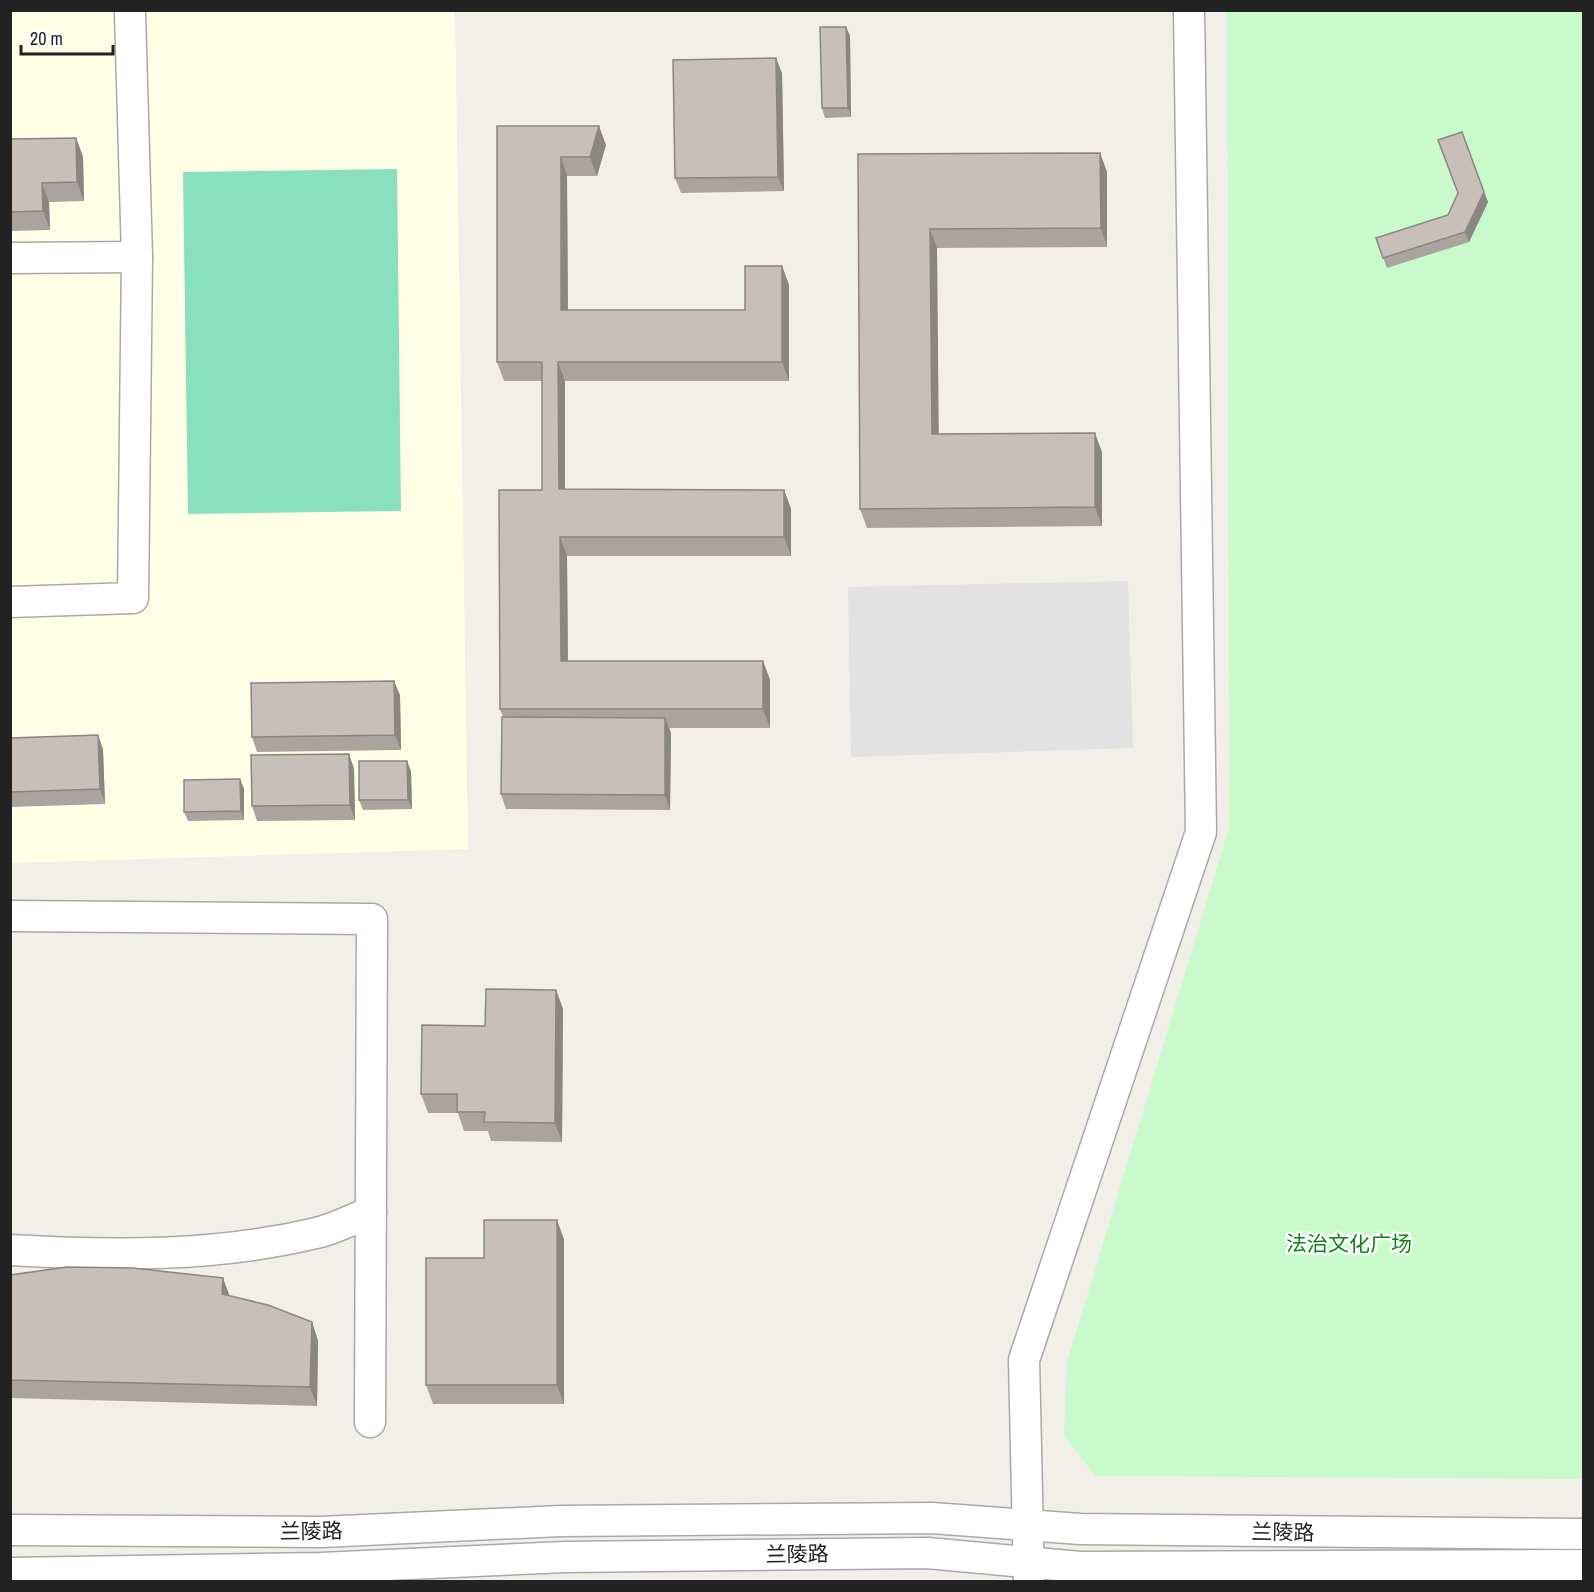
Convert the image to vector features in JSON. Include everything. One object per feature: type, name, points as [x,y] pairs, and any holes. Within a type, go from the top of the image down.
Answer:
[{"type":"street","points":[[1029,1572],[1024,1360],[1201,832],[1189,10]]},
{"type":"street","points":[[10,602],[134,598],[137,257],[130,13]]},
{"type":"street","points":[[10,258],[137,257]]},
{"type":"street","points":[[10,916],[372,919],[370,1422]]},
{"type":"street","points":[[10,1250],[74,1254],[174,1253],[244,1247],[318,1233],[371,1212]]},
{"type":"street","name":"兰陵路","points":[[10,1530],[321,1532],[561,1521],[932,1518],[1080,1529],[1584,1533]]},
{"type":"street","name":"兰陵路","points":[[10,1573],[320,1568],[566,1557],[927,1553],[1029,1572],[1080,1567],[1211,1574],[1584,1565]]},
{"type":"shaded area","points":[[10,11],[455,11],[468,849],[11,863]]},
{"type":"shaded area","points":[[1128,581],[1133,748],[851,757],[848,587]]},
{"type":"green space","name":"法治文化广场","points":[[1227,11],[1583,11],[1583,1479],[1095,1476],[1064,1435],[1067,1362],[1229,828]]},
{"type":"green space","points":[[397,169],[401,511],[188,514],[183,172]]},
{"type":"building","points":[[820,27],[846,27],[848,108],[822,108]]},
{"type":"building","points":[[776,58],[778,177],[675,178],[673,60]]},
{"type":"building","points":[[497,126],[599,126],[590,157],[561,157],[561,310],[745,310],[745,266],[782,266],[782,362],[558,362],[559,489],[784,490],[784,537],[560,537],[561,661],[763,661],[763,709],[500,709],[499,490],[542,490],[542,362],[497,362]]},
{"type":"building","points":[[1462,132],[1484,192],[1465,232],[1383,258],[1376,238],[1448,215],[1458,193],[1438,140]]},
{"type":"building","points":[[76,138],[77,182],[42,183],[43,211],[10,212],[10,139]]},
{"type":"building","points":[[1100,153],[1101,228],[930,229],[932,434],[1095,433],[1095,507],[860,509],[858,154]]},
{"type":"building","points":[[394,681],[395,735],[252,737],[251,683]]},
{"type":"building","points":[[502,717],[665,718],[665,795],[501,794]]},
{"type":"building","points":[[98,735],[100,789],[10,792],[10,738]]},
{"type":"building","points":[[349,754],[350,805],[252,806],[251,755]]},
{"type":"building","points":[[359,761],[407,761],[408,800],[359,800]]},
{"type":"building","points":[[240,779],[241,811],[184,812],[184,780]]},
{"type":"building","points":[[486,989],[556,990],[555,1123],[484,1122],[485,1112],[457,1112],[457,1094],[421,1094],[422,1025],[485,1026]]},
{"type":"building","points":[[484,1220],[557,1220],[557,1385],[426,1385],[426,1258],[484,1258]]},
{"type":"building","points":[[67,1267],[133,1268],[223,1278],[222,1294],[268,1305],[312,1322],[310,1387],[10,1380],[10,1275]]}]
